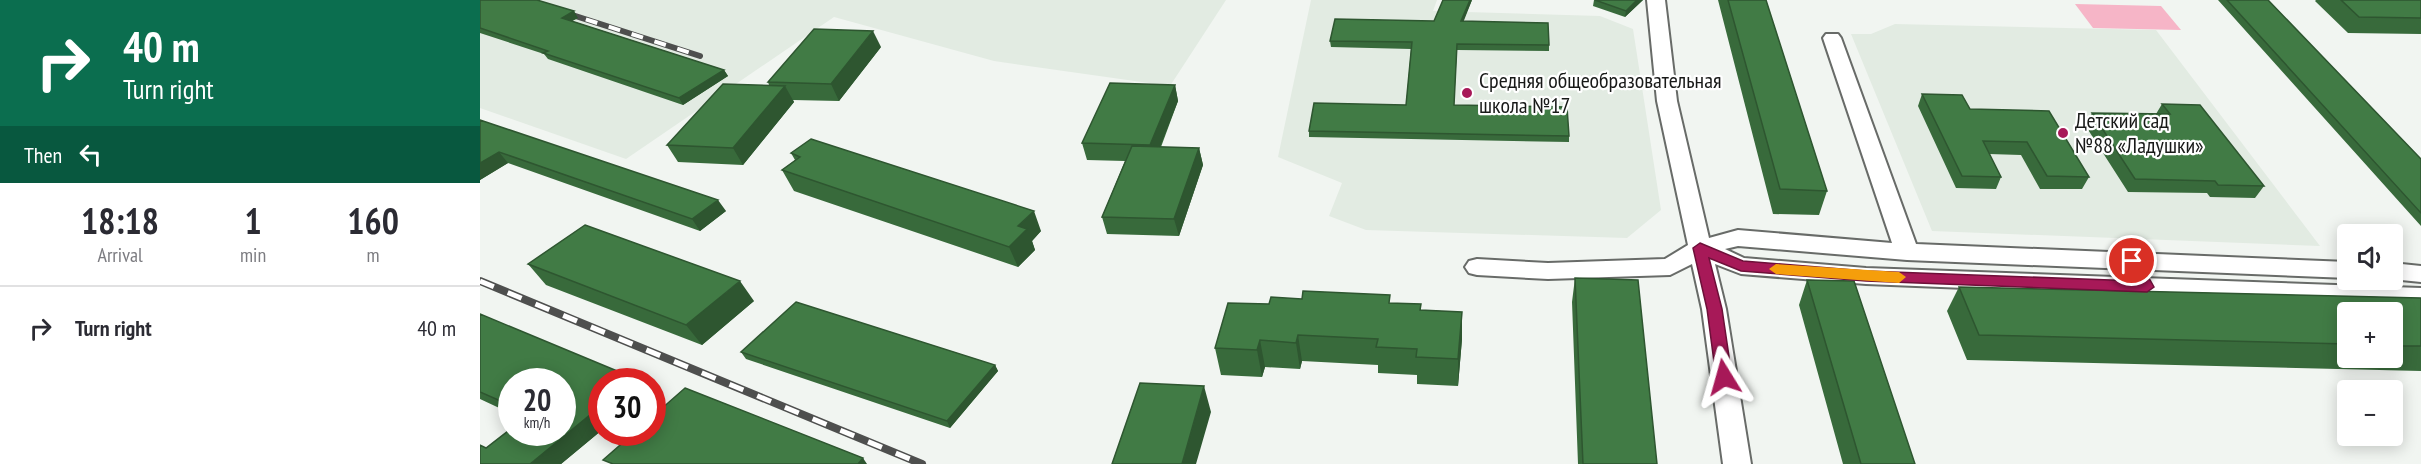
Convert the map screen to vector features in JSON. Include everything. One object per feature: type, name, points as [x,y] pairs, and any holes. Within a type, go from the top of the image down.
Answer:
[{"type":"street","points":[[1656,0],[1667,101],[1714,309],[1737,464]]},
{"type":"street","points":[[1832,38],[1907,252]]},
{"type":"street","points":[[1477,267],[1548,271],[1670,267],[1700,248],[1738,238],[1907,252],[2337,270]]},
{"type":"street","points":[[1700,248],[1741,266],[1866,276],[2421,297]]},
{"type":"street","points":[[2132,261],[2147,287]]},
{"type":"street","points":[[2403,272],[2421,274]]},
{"type":"shaded area","points":[[480,0],[1226,0],[1170,86],[994,61],[834,17],[626,159],[480,108]]},
{"type":"shaded area","name":"Средняя общеобразовательная школа №17","points":[[1311,0],[1437,0],[1433,11],[1600,16],[1633,29],[1661,210],[1627,238],[1366,230],[1329,216],[1342,183],[1278,157]]},
{"type":"shaded area","points":[[2075,4],[2161,6],[2181,30],[2093,28]]},
{"type":"shaded area","name":"Детский сад №88 «Ладушки»","points":[[1895,24],[2156,30],[2320,246],[1932,231],[1851,34],[1871,34]]},
{"type":"building","points":[[480,0],[537,0],[574,11],[562,18],[724,70],[679,98],[543,53],[548,51],[480,28]]},
{"type":"building","points":[[1443,0],[1470,0],[1461,21],[1548,23],[1549,45],[1457,44],[1454,105],[1567,107],[1569,136],[1309,131],[1314,103],[1406,105],[1412,42],[1330,41],[1335,19],[1434,21]]},
{"type":"building","points":[[1595,0],[1637,0],[1626,11]]},
{"type":"building","points":[[1728,0],[1766,0],[1827,191],[1780,189]]},
{"type":"building","points":[[2227,0],[2268,0],[2421,159],[2421,213]]},
{"type":"building","points":[[2341,0],[2421,0],[2421,18],[2359,17]]},
{"type":"building","points":[[814,29],[873,31],[831,84],[768,82]]},
{"type":"building","points":[[1110,83],[1175,85],[1150,145],[1082,143]]},
{"type":"building","points":[[723,84],[785,86],[733,148],[667,145]]},
{"type":"building","points":[[1922,94],[1962,95],[1970,109],[2049,111],[2089,177],[2047,176],[2027,142],[1983,141],[2001,177],[1962,176]]},
{"type":"building","points":[[2162,104],[2200,105],[2264,186],[2218,185],[2215,181],[2135,179],[2092,113],[2170,114]]},
{"type":"building","points":[[480,120],[718,200],[692,219],[499,152],[480,163]]},
{"type":"building","points":[[811,139],[1034,211],[1018,226],[1027,229],[1009,247],[782,170],[800,157],[791,153]]},
{"type":"building","points":[[1132,146],[1199,148],[1174,219],[1102,217]]},
{"type":"building","points":[[585,225],[740,281],[686,325],[528,264]]},
{"type":"building","points":[[1575,278],[1638,280],[1657,464],[1583,464]]},
{"type":"building","points":[[1807,280],[1854,281],[1915,464],[1861,464]]},
{"type":"building","points":[[1959,287],[2421,298],[2421,346],[2403,346],[2403,302],[2337,302],[2337,344],[1979,335]]},
{"type":"building","points":[[1303,291],[1390,295],[1389,303],[1421,304],[1420,310],[1462,312],[1458,359],[1416,357],[1417,349],[1376,347],[1378,339],[1298,335],[1296,343],[1260,340],[1257,350],[1215,348],[1228,303],[1269,304],[1271,297],[1302,299]]},
{"type":"building","points":[[796,302],[995,365],[947,421],[741,352]]},
{"type":"building","points":[[480,314],[610,368],[588,368],[588,416],[576,426],[576,368],[498,368],[498,400],[480,392]]},
{"type":"building","points":[[1140,383],[1204,386],[1182,464],[1112,464]]},
{"type":"building","points":[[685,388],[863,458],[858,464],[613,464],[603,460],[619,446],[666,446],[666,405]]},
{"type":"building","points":[[498,439],[498,446],[552,446],[530,464],[480,464],[480,445],[486,448]]},
{"type":"railway","points":[[563,12],[700,56]]},
{"type":"railway","points":[[480,281],[922,464]]},
{"type":"slow traffic","points":[[1776,269],[1899,277]]},
{"type":"place","name":"Средняя общеобразовательная школа №17","points":[[1467,93]]},
{"type":"place","name":"Детский сад №88 «Ладушки»","points":[[2063,133]]},
{"type":"route","points":[[1724,377],[1714,309],[1700,248],[1741,266],[1866,276],[2147,287],[2132,261]]}]
